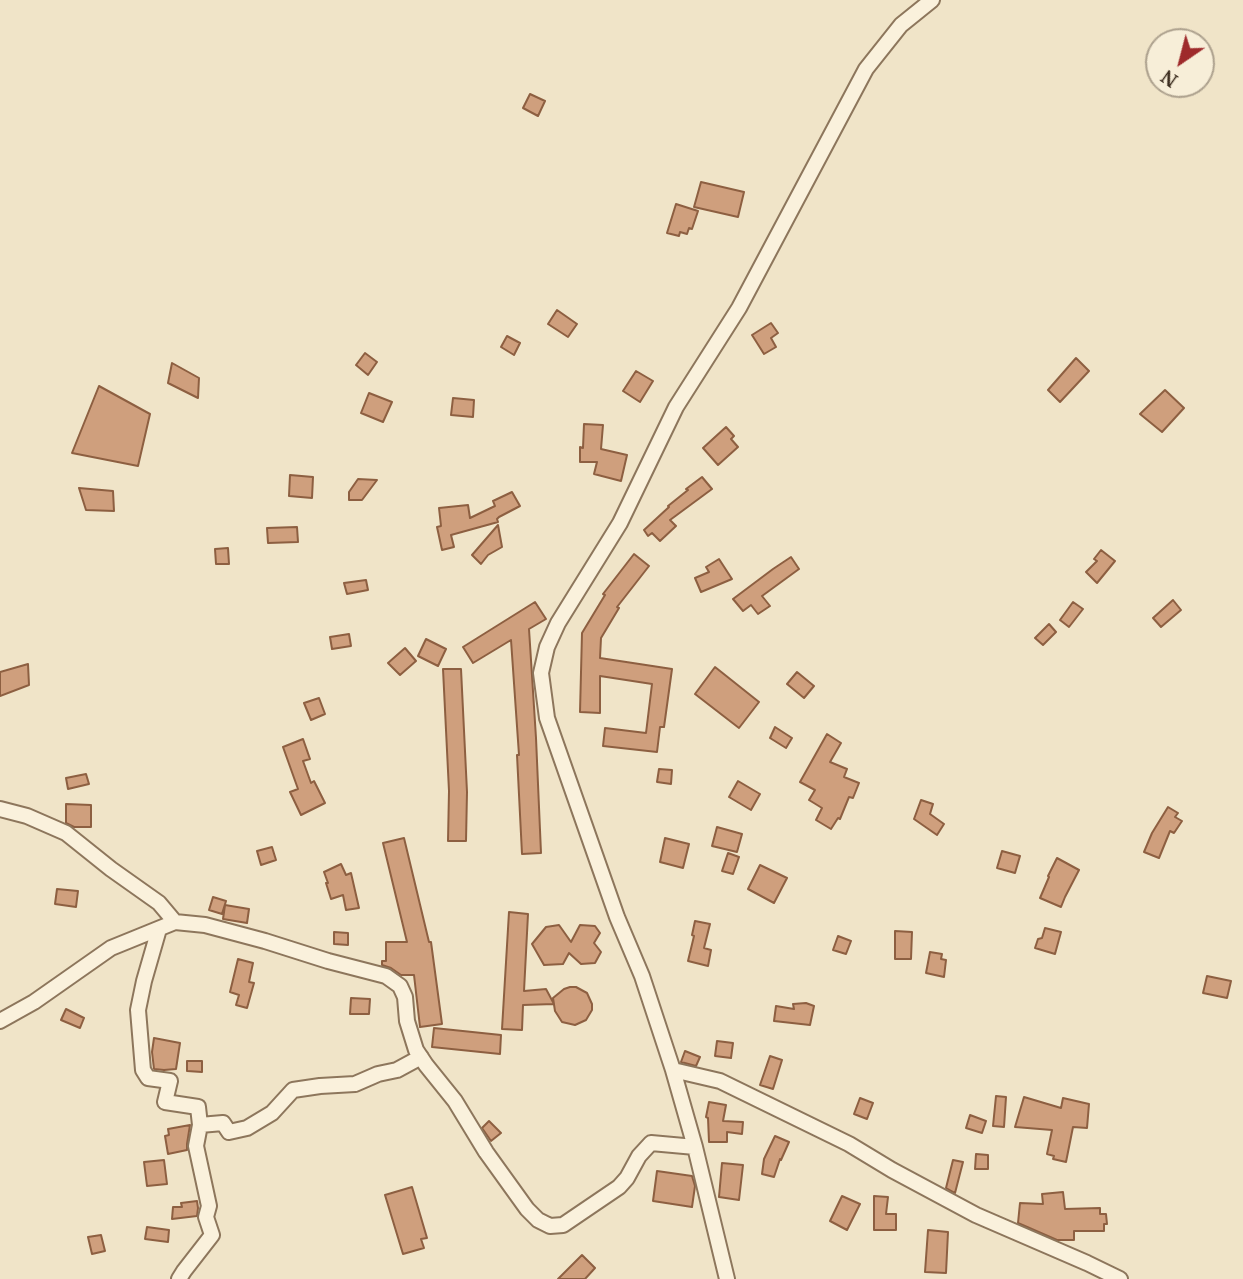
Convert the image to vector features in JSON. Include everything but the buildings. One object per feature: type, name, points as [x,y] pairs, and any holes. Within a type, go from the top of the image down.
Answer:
[{"type":"street","points":[[727,1279],[673,1070],[642,976],[612,904],[547,718],[541,673],[547,647],[558,622],[620,523],[676,407],[739,308],[866,69],[901,24],[932,0]]},
{"type":"street","points":[[0,809],[27,816],[66,833],[159,902],[175,922]]},
{"type":"street","points":[[0,1021],[34,1002],[111,948],[175,922],[205,925],[386,976],[400,986],[405,997],[407,1021],[416,1050],[455,1101],[486,1152],[527,1209],[538,1220],[550,1226],[563,1225],[618,1187],[651,1143],[695,1147]]},
{"type":"street","points":[[159,929],[138,1010],[143,1070],[148,1077],[170,1081],[165,1102],[198,1107],[200,1125],[197,1146],[209,1206],[206,1217],[212,1236],[179,1279]]},
{"type":"street","points":[[200,1125],[223,1123],[229,1132],[247,1128],[272,1113],[293,1090],[355,1084],[378,1074],[397,1070],[421,1057]]},
{"type":"street","points":[[673,1070],[720,1081],[849,1144],[976,1215],[1120,1279]]}]
